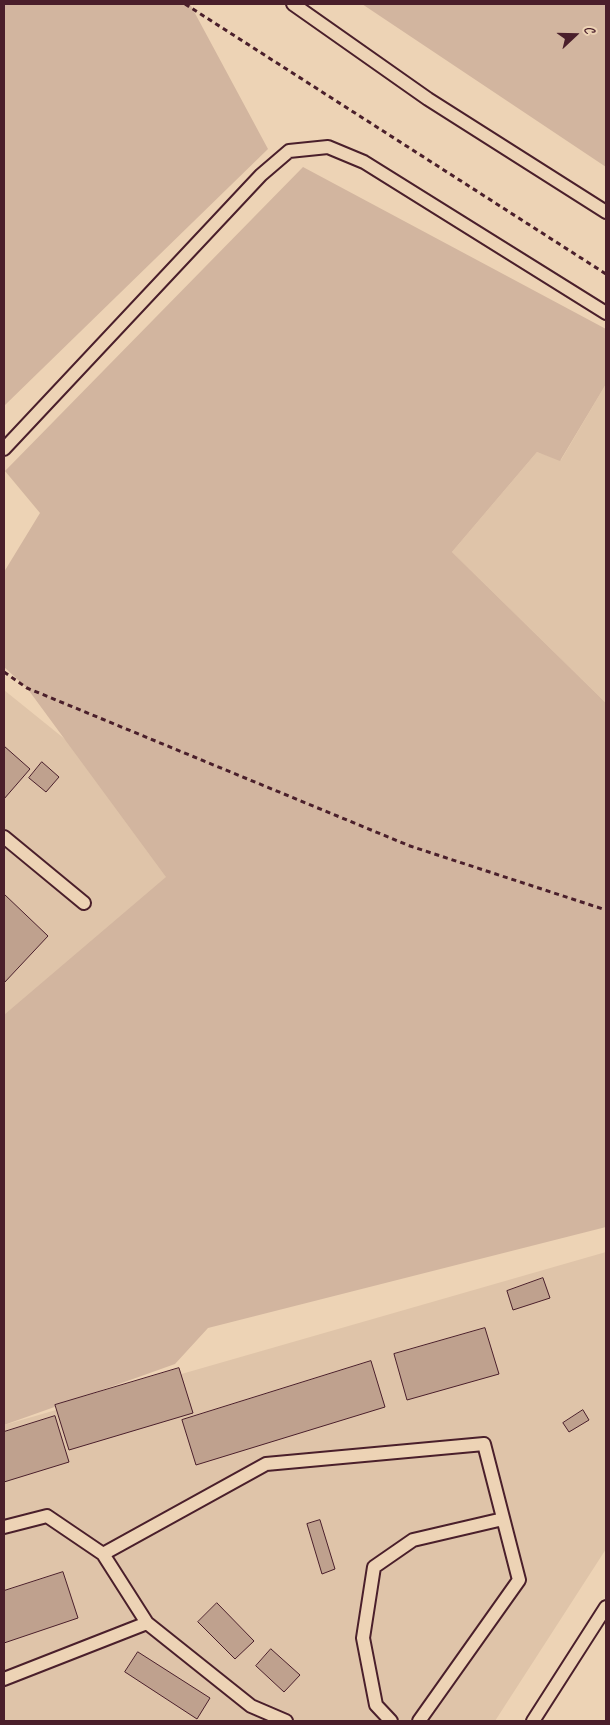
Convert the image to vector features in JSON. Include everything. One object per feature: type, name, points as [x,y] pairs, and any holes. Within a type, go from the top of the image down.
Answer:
[{"type":"lane","points":[[293,4],[428,99],[606,212]]},
{"type":"lane","points":[[4,449],[261,175],[289,151],[328,147],[364,162],[606,312]]},
{"type":"lane","points":[[4,837],[84,903]]},
{"type":"lane","points":[[103,1554],[266,1464],[484,1444],[519,1580],[420,1721]]},
{"type":"lane","points":[[4,1527],[47,1516],[103,1554],[147,1623],[251,1706],[286,1721]]},
{"type":"lane","points":[[391,1721],[376,1705],[363,1638],[374,1567],[413,1540],[503,1519]]},
{"type":"lane","points":[[533,1721],[606,1607]]},
{"type":"lane","points":[[4,1679],[147,1623]]},
{"type":"path","points":[[185,4],[606,274]]},
{"type":"path","points":[[4,672],[27,688],[410,846],[606,910]]},
{"type":"shaded area","points":[[4,4],[190,4],[268,149],[4,406]]},
{"type":"shaded area","points":[[362,4],[606,4],[606,167]]},
{"type":"shaded area","points":[[303,167],[606,329],[606,384],[560,461],[537,452],[452,552],[606,703],[606,1227],[208,1328],[175,1364],[4,1425],[4,1015],[166,877],[27,688],[4,667],[4,572],[40,513],[5,471]]},
{"type":"shaded area","points":[[606,384],[606,703],[452,552],[537,452],[561,460]]},
{"type":"shaded area","points":[[4,690],[211,857],[4,1031]]},
{"type":"shaded area","points":[[606,1252],[606,1549],[495,1721],[4,1721],[4,1425]]},
{"type":"building","points":[[4,746],[30,769],[4,799]]},
{"type":"building","points":[[42,762],[59,777],[46,792],[29,778]]},
{"type":"building","points":[[4,894],[48,936],[4,983]]},
{"type":"building","points":[[543,1278],[550,1298],[513,1310],[507,1291]]},
{"type":"building","points":[[485,1328],[499,1374],[407,1400],[394,1354]]},
{"type":"building","points":[[371,1361],[385,1407],[196,1465],[182,1420]]},
{"type":"building","points":[[179,1368],[193,1413],[69,1450],[55,1405]]},
{"type":"building","points":[[583,1410],[589,1420],[569,1432],[563,1423]]},
{"type":"building","points":[[55,1416],[69,1462],[4,1482],[4,1432]]},
{"type":"building","points":[[320,1520],[335,1569],[322,1574],[307,1524]]},
{"type":"building","points":[[63,1572],[78,1618],[4,1643],[4,1591]]},
{"type":"building","points":[[217,1603],[254,1641],[235,1659],[198,1622]]},
{"type":"building","points":[[271,1649],[300,1675],[284,1692],[256,1666]]},
{"type":"building","points":[[138,1652],[210,1698],[197,1719],[125,1672]]}]
